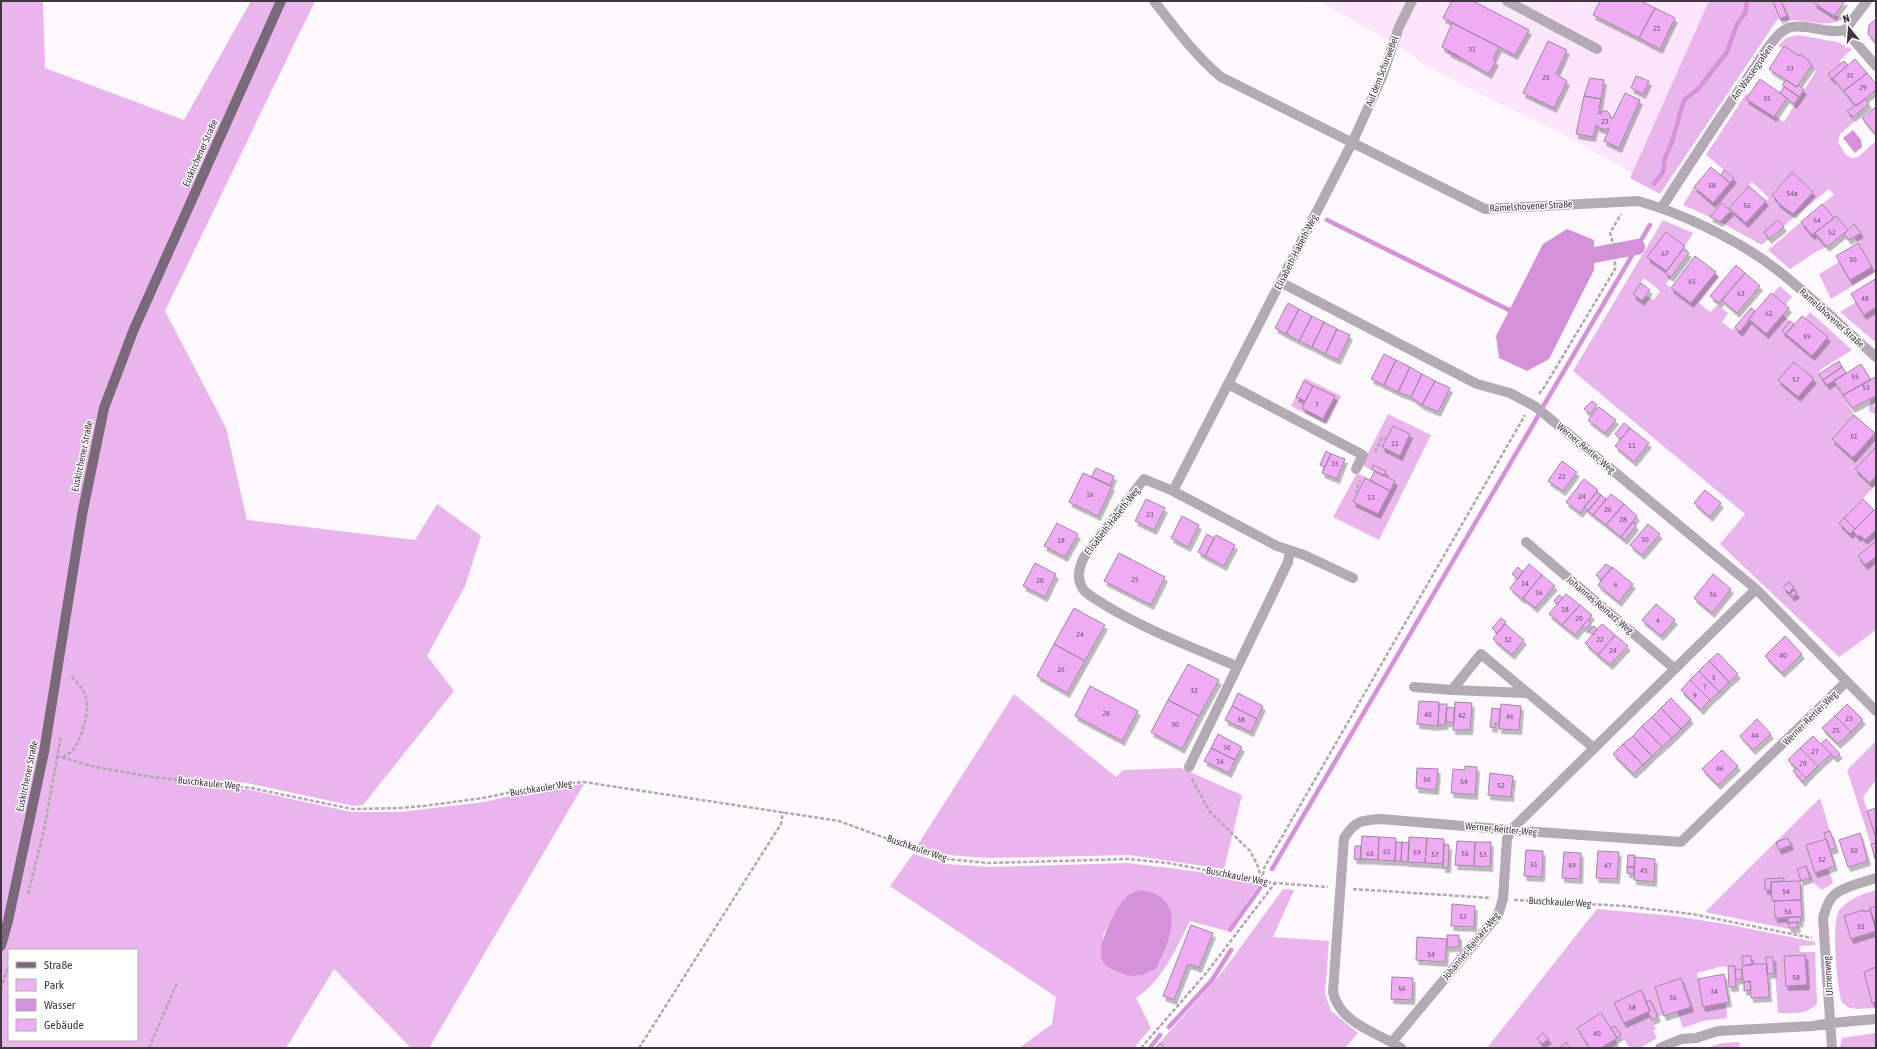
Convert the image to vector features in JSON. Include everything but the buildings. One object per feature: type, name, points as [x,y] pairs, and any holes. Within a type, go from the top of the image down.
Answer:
[{"type":"main road","name":"Euskirchener Straße","points":[[1,946],[8,922],[44,752],[82,515],[104,408],[134,329],[281,1]]},
{"type":"street","name":"Ramelshovener Straße","points":[[1154,1],[1187,44],[1203,62],[1221,77],[1352,141],[1485,209],[1638,200],[1662,207],[1742,246],[1776,269],[1876,357]]},
{"type":"street","name":"Auf dem Schurweßel","points":[[1352,141],[1382,76],[1399,27],[1412,1]]},
{"type":"street","points":[[1508,1],[1597,49]]},
{"type":"street","points":[[1867,1],[1845,30],[1876,66]]},
{"type":"street","name":"Am Wassergraben","points":[[1662,207],[1709,133],[1777,36],[1788,28],[1799,27],[1837,32],[1845,30]]},
{"type":"street","name":"Elisabeth-Habeth-Weg","points":[[1174,490],[1352,141]]},
{"type":"street","name":"Werner-Reitler-Weg","points":[[1280,282],[1477,384],[1510,393],[1532,404],[1756,589],[1876,711]]},
{"type":"street","points":[[1228,384],[1363,455],[1356,469]]},
{"type":"street","name":"Elisabeth-Habeth-Weg","points":[[1236,666],[1133,622],[1083,589],[1078,578],[1079,567],[1084,557],[1144,479],[1174,490],[1290,551],[1304,555],[1353,578]]},
{"type":"street","name":"Johannes-Reinarz-Weg","points":[[1526,542],[1675,668]]},
{"type":"street","points":[[1189,767],[1236,666],[1288,562],[1290,551]]},
{"type":"street","points":[[1511,830],[1756,589]]},
{"type":"street","points":[[1452,690],[1481,654],[1594,748]]},
{"type":"street","name":"Werner-Reitler-Weg","points":[[1401,1048],[1348,1018],[1335,1001],[1333,992],[1344,838],[1352,826],[1363,820],[1381,818],[1511,830],[1682,842],[1846,682]]},
{"type":"street","points":[[1414,687],[1528,693]]},
{"type":"street","name":"Johannes-Reinarz-Weg","points":[[1392,1042],[1498,915],[1504,899],[1508,839],[1511,830]]},
{"type":"street","name":"Ulmenweg","points":[[1832,1048],[1823,918],[1827,905],[1833,895],[1849,887],[1876,878]]},
{"type":"street","points":[[1660,1048],[1681,1039],[1696,1038],[1718,1031],[1813,1026],[1876,1019]]},
{"type":"path","points":[[1262,880],[1264,868],[1532,404],[1545,386],[1615,269],[1615,249],[1610,233],[1628,201]]},
{"type":"path","points":[[1374,454],[1382,437],[1386,439]]},
{"type":"path","points":[[69,683],[71,667]]},
{"type":"path","name":"Buschkauler Weg","points":[[70,675],[77,682],[86,696],[86,710],[81,736],[73,751],[63,758],[96,767],[152,777],[252,788],[352,809],[424,806],[483,798],[541,786],[584,782],[839,821],[915,850],[947,859],[988,863],[1129,859],[1168,862],[1275,883],[1625,906],[1692,914],[1825,941]]},
{"type":"path","points":[[28,895],[44,830],[61,734]]},
{"type":"path","points":[[1189,767],[1192,779],[1210,812],[1250,851],[1257,864],[1262,880]]},
{"type":"path","points":[[639,1048],[781,824],[783,812]]},
{"type":"path","points":[[1141,1048],[1207,972],[1275,883]]},
{"type":"path","points":[[1,989],[8,967]]},
{"type":"path","points":[[149,1048],[177,983]]},
{"type":"shaded area","points":[[1320,1],[1709,1],[1632,173],[1557,131],[1502,105],[1421,63],[1414,56]]},
{"type":"green space","points":[[1,1],[43,1],[45,68],[184,120],[251,1],[315,1],[165,311],[226,428],[247,520],[415,540],[437,504],[481,536],[465,586],[427,656],[454,691],[363,805],[354,806],[247,783],[200,779],[198,784],[250,790],[351,812],[400,812],[484,802],[536,790],[584,784],[429,1048],[411,1048],[334,969],[286,1048],[1,1048]]},
{"type":"green space","points":[[1709,1],[1815,1],[1814,3],[1834,16],[1847,17],[1838,21],[1822,24],[1798,20],[1781,21],[1779,17],[1660,194],[1630,178]]},
{"type":"green space","points":[[1798,35],[1837,42],[1852,49],[1840,60],[1841,63],[1828,74],[1855,105],[1847,111],[1855,121],[1840,134],[1838,142],[1846,155],[1851,158],[1858,157],[1876,141],[1876,272],[1831,299],[1819,274],[1839,262],[1851,280],[1872,266],[1854,237],[1861,233],[1854,224],[1847,229],[1836,216],[1834,218],[1822,204],[1834,195],[1829,189],[1762,245],[1720,222],[1731,211],[1746,223],[1769,198],[1752,182],[1729,208],[1722,203],[1710,217],[1683,205],[1694,187],[1714,203],[1734,178],[1706,155],[1746,94],[1749,95],[1747,99],[1784,122],[1816,71],[1811,67],[1812,65],[1809,63],[1810,61],[1801,55],[1799,56],[1778,46],[1786,38]],"holes":[[[1792,172],[1813,192],[1793,214],[1777,202],[1778,201],[1772,194]]]},
{"type":"green space","points":[[1663,220],[1693,233],[1685,246],[1666,232],[1647,257],[1667,271],[1665,273],[1671,277],[1666,284],[1691,303],[1714,273],[1719,277],[1699,303],[1710,312],[1718,305],[1728,313],[1722,322],[1732,330],[1735,327],[1740,332],[1750,320],[1766,334],[1783,315],[1790,321],[1782,331],[1812,356],[1805,318],[1810,312],[1852,350],[1820,370],[1819,374],[1827,385],[1834,381],[1854,415],[1832,440],[1853,457],[1875,433],[1876,434],[1876,485],[1839,523],[1850,534],[1853,531],[1858,537],[1860,535],[1865,540],[1876,530],[1876,630],[1839,657],[1720,544],[1745,514],[1573,371]],"holes":[[[1644,278],[1660,291],[1654,300],[1646,296],[1642,301],[1633,294]]]},
{"type":"green space","points":[[1801,222],[1812,235],[1815,233],[1827,247],[1817,251],[1790,269],[1768,250]]},
{"type":"green space","points":[[1780,286],[1792,297],[1785,305],[1772,294]]},
{"type":"green space","points":[[1856,302],[1864,315],[1874,309],[1876,312],[1876,340],[1874,341],[1840,312]]},
{"type":"green space","points":[[1305,378],[1341,396],[1327,424],[1291,406]]},
{"type":"green space","points":[[1876,396],[1874,407],[1876,408],[1875,414],[1869,411],[1870,400]]},
{"type":"green space","points":[[1388,414],[1431,435],[1379,540],[1333,517],[1357,473],[1390,490],[1394,481],[1362,465]]},
{"type":"green space","points":[[1014,694],[1116,777],[1123,770],[1181,768],[1242,795],[1224,869],[1129,855],[988,858],[948,855],[917,846]]},
{"type":"green space","points":[[1876,741],[1876,780],[1863,797],[1876,838],[1876,843],[1871,844],[1847,770]]},
{"type":"green space","points":[[1820,798],[1830,831],[1824,833],[1826,839],[1806,846],[1815,872],[1828,868],[1833,883],[1822,890],[1808,878],[1810,878],[1806,866],[1797,869],[1801,881],[1784,881],[1784,878],[1765,879],[1765,890],[1771,890],[1775,918],[1788,917],[1789,929],[1705,912]]},
{"type":"green space","points":[[913,854],[947,864],[989,867],[1128,863],[1193,871],[1260,883],[1227,931],[1190,921],[1168,964],[1161,974],[1136,998],[1151,1028],[1134,1048],[1019,1048],[1052,1024],[1056,997],[890,886]],"holes":[[[1141,890],[1169,906],[1171,923],[1170,931],[1166,946],[1156,969],[1142,975],[1130,976],[1105,965],[1103,935],[1125,898],[1133,892]]]},
{"type":"green space","points":[[1283,889],[1294,890],[1273,937],[1329,941],[1325,994],[1331,1011],[1358,1033],[1345,1048],[1155,1048],[1224,970]]},
{"type":"green space","points":[[1876,890],[1876,967],[1864,972],[1872,1003],[1876,1002],[1876,1008],[1850,1008],[1842,1003],[1838,984],[1835,942],[1837,918],[1839,911],[1846,903],[1861,895]]},
{"type":"green space","points":[[1597,909],[1674,916],[1731,925],[1815,942],[1815,945],[1799,946],[1800,952],[1815,952],[1817,1004],[1813,1008],[1804,1012],[1778,1013],[1774,957],[1766,957],[1767,964],[1752,964],[1751,956],[1742,956],[1742,969],[1735,970],[1734,966],[1719,967],[1697,973],[1703,1007],[1726,1003],[1727,1018],[1703,1021],[1683,1028],[1677,1011],[1691,1007],[1681,978],[1655,987],[1664,1014],[1658,1017],[1650,1001],[1615,1003],[1624,1023],[1648,1012],[1656,1029],[1653,1031],[1657,1038],[1640,1048],[1630,1048],[1615,1026],[1611,1028],[1601,1013],[1578,1028],[1590,1048],[1570,1048],[1566,1042],[1559,1048],[1487,1048]]},
{"type":"green space","points":[[1876,1033],[1876,1048],[1840,1048],[1842,1038]]},
{"type":"green space","points":[[1615,1039],[1620,1048],[1601,1048]]},
{"type":"green space","points":[[1739,1042],[1740,1048],[1706,1048],[1722,1043]]},
{"type":"water","points":[[1853,130],[1861,140],[1862,147],[1855,153],[1843,138]]},
{"type":"water","points":[[1567,229],[1594,240],[1594,270],[1549,359],[1527,371],[1499,358],[1496,336],[1543,244]]},
{"type":"water","points":[[1141,890],[1156,894],[1165,901],[1170,910],[1172,921],[1167,945],[1156,969],[1142,975],[1133,976],[1123,974],[1105,965],[1102,959],[1101,951],[1106,931],[1116,911],[1125,898]]},
{"type":"waterway","points":[[1654,184],[1663,172],[1665,158],[1672,142],[1684,100],[1698,89],[1727,52],[1737,24],[1745,13],[1747,1]]},
{"type":"waterway","points":[[1327,220],[1509,310]]},
{"type":"waterway","points":[[1541,410],[1650,225]]},
{"type":"waterway","points":[[1594,255],[1637,247]]},
{"type":"waterway","points":[[1272,869],[1541,411]]},
{"type":"waterway","points":[[1230,930],[1260,888]]},
{"type":"waterway","points":[[1169,1027],[1212,980],[1231,950]]},
{"type":"waterway","points":[[1150,1048],[1160,1035]]}]
